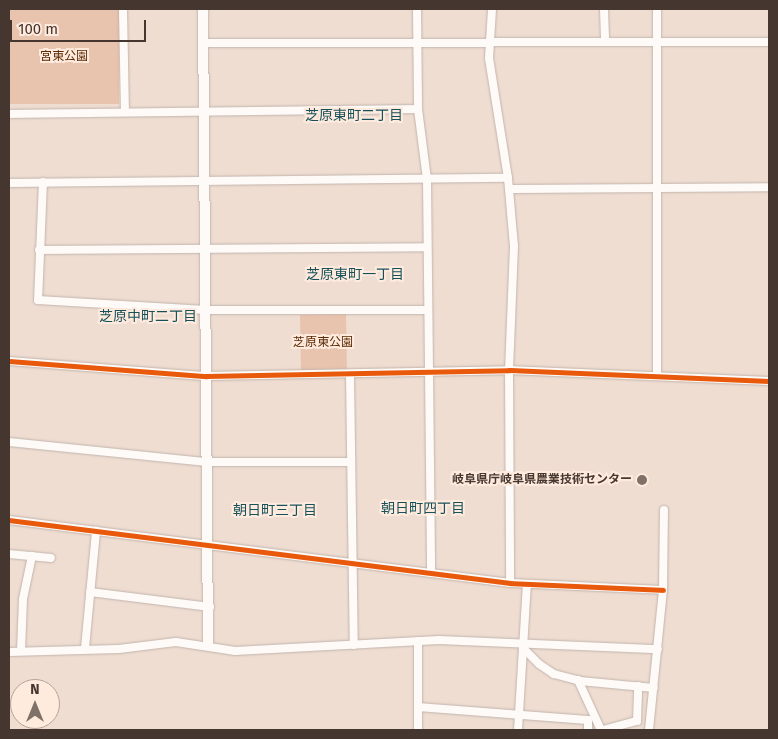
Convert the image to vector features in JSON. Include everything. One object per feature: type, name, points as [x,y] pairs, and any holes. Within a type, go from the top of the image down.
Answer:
[{"type":"street","points":[[123,9],[124,112]]},
{"type":"street","points":[[203,9],[210,607],[208,645]]},
{"type":"street","points":[[416,9],[418,109],[427,179],[431,573]]},
{"type":"street","points":[[492,9],[489,58],[508,178],[514,246],[509,370],[510,583]]},
{"type":"street","points":[[604,9],[605,42]]},
{"type":"street","points":[[657,9],[657,374]]},
{"type":"street","points":[[203,43],[490,40],[769,42]]},
{"type":"street","points":[[9,114],[418,109]]},
{"type":"street","points":[[9,183],[508,178]]},
{"type":"street","points":[[43,182],[38,300],[206,310],[428,310]]},
{"type":"street","points":[[509,189],[769,187]]},
{"type":"street","points":[[39,250],[427,247]]},
{"type":"street","points":[[9,361],[206,376],[350,375],[509,370],[657,374],[769,380]]},
{"type":"street","points":[[350,375],[354,646]]},
{"type":"street","points":[[9,442],[207,462],[351,462]]},
{"type":"street","points":[[649,730],[663,590],[664,510]]},
{"type":"street","points":[[9,520],[510,583],[663,590]]},
{"type":"street","points":[[85,648],[96,531]]},
{"type":"street","points":[[9,554],[51,558]]},
{"type":"street","points":[[21,651],[23,599],[32,556]]},
{"type":"street","points":[[518,730],[527,584]]},
{"type":"street","points":[[90,592],[210,607]]},
{"type":"street","points":[[9,652],[85,648],[119,649],[176,642],[208,645],[235,651],[354,646],[418,641],[658,649]]},
{"type":"street","points":[[418,641],[418,730]]},
{"type":"street","points":[[524,645],[539,664],[554,674],[578,680],[654,688]]},
{"type":"street","points":[[578,680],[602,730],[637,722],[638,686]]},
{"type":"street","points":[[418,707],[519,713],[588,720],[588,730]]},
{"type":"green space","name":"宮東公園","points":[[9,9],[119,9],[119,104],[9,104]]},
{"type":"green space","name":"芝原東公園","points":[[346,314],[347,371],[301,372],[300,315]]},
{"type":"cycle path","points":[[9,361],[206,376],[509,370],[769,381]]},
{"type":"cycle path","points":[[9,520],[510,583],[663,590]]},
{"type":"place","name":"岐阜県庁岐阜県農業技術センター","points":[[642,480]]},
{"type":"district","name":"芝原東町二丁目","points":[[354,116]]},
{"type":"district","name":"芝原東町一丁目","points":[[355,275]]},
{"type":"district","name":"芝原中町二丁目","points":[[148,317]]},
{"type":"district","name":"朝日町四丁目","points":[[423,509]]},
{"type":"district","name":"朝日町三丁目","points":[[275,511]]}]
